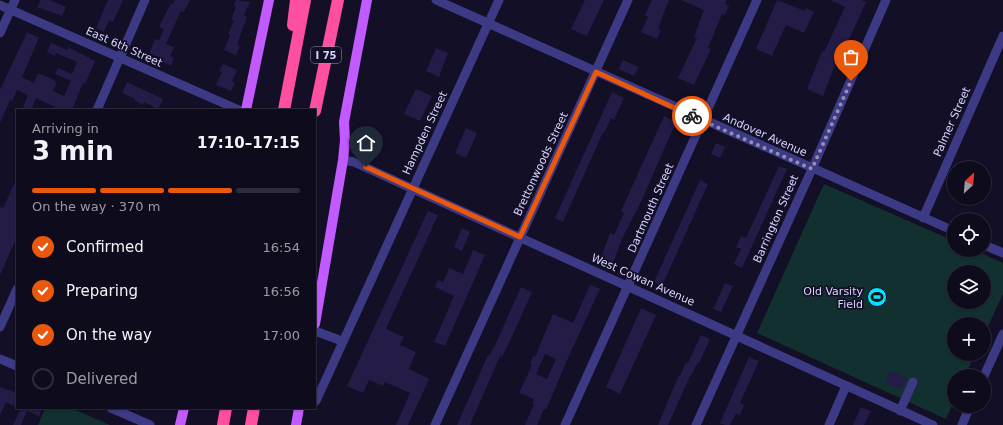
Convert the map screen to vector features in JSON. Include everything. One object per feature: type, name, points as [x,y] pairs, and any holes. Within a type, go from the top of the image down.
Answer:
[{"type":"highway","points":[[284,109],[296,0]]},
{"type":"highway","name":"I 75","points":[[284,109],[305,0]]},
{"type":"highway","name":"I 75","points":[[315,109],[338,0]]},
{"type":"highway","points":[[223,425],[226,409]]},
{"type":"highway","points":[[251,425],[254,409]]},
{"type":"main road","points":[[246,109],[269,0]]},
{"type":"main road","points":[[316,318],[343,160],[345,140],[344,122],[367,0]]},
{"type":"main road","points":[[180,425],[184,409]]},
{"type":"main road","points":[[296,425],[299,409]]},
{"type":"street","points":[[0,33],[15,0]]},
{"type":"street","points":[[97,109],[146,0]]},
{"type":"street","name":"Andover Avenue","points":[[436,0],[703,121],[947,228]]},
{"type":"street","name":"Hampden Street","points":[[316,401],[342,341],[499,0]]},
{"type":"street","name":"Brettonwoods Street","points":[[435,425],[628,0]]},
{"type":"street","name":"Dartmouth Street","points":[[565,425],[757,0]]},
{"type":"street","name":"Barrington Street","points":[[696,425],[812,169],[886,0]]},
{"type":"street","name":"East 6th Street","points":[[0,5],[237,109]]},
{"type":"street","name":"Palmer Street","points":[[924,218],[1003,36]]},
{"type":"street","name":"West Cowan Avenue","points":[[343,160],[354,162],[933,425]]},
{"type":"street","points":[[991,248],[1003,253]]},
{"type":"street","points":[[0,327],[16,291]]},
{"type":"street","points":[[316,331],[342,341]]},
{"type":"street","points":[[987,369],[1003,334]]},
{"type":"street","points":[[0,359],[16,366]]},
{"type":"street","points":[[900,411],[913,382]]},
{"type":"street","points":[[829,425],[846,386]]},
{"type":"street","points":[[113,409],[150,425]]},
{"type":"street","points":[[962,425],[967,413]]},
{"type":"green space","points":[[824,184],[947,238],[947,257],[990,257],[1003,263],[1003,294],[991,320],[991,317],[947,317],[947,361],[972,361],[968,369],[947,369],[947,413],[949,413],[946,419],[757,333]]},
{"type":"green space","points":[[45,409],[73,409],[110,425],[38,425]]},
{"type":"building","points":[[41,0],[50,0],[66,7],[62,16],[37,7]]},
{"type":"building","points":[[108,0],[123,0],[113,22],[109,20],[104,32],[96,28]]},
{"type":"building","points":[[175,0],[190,0],[184,12],[181,11],[166,44],[174,47],[170,56],[174,58],[171,66],[163,62],[164,59],[149,53],[155,39],[159,40],[164,29],[159,27],[171,3],[173,4]]},
{"type":"building","points":[[236,0],[250,2],[244,15],[247,17],[237,45],[240,46],[236,55],[224,50],[230,35],[228,34],[234,21],[231,20],[236,7],[234,5]]},
{"type":"building","points":[[585,0],[604,0],[587,36],[571,29]]},
{"type":"building","points":[[652,0],[669,0],[658,28],[661,30],[657,39],[641,32],[648,17],[645,15]]},
{"type":"building","points":[[681,0],[727,0],[725,4],[729,6],[725,15],[722,14],[708,48],[711,49],[694,85],[678,78],[697,38],[694,37],[704,10]]},
{"type":"building","points":[[777,0],[805,11],[806,8],[814,12],[804,33],[786,25],[772,56],[756,49]]},
{"type":"building","points":[[830,0],[861,0],[866,2],[842,55],[839,54],[823,96],[807,89],[822,51],[824,52],[845,7]]},
{"type":"building","points":[[27,32],[39,38],[22,77],[34,83],[38,73],[50,78],[57,82],[53,91],[64,96],[71,81],[55,74],[58,68],[72,74],[77,62],[56,53],[55,56],[47,52],[51,43],[67,50],[68,47],[95,61],[85,84],[83,83],[72,109],[54,109],[55,107],[36,98],[31,109],[22,109],[28,95],[17,90],[12,101],[10,100],[0,123],[0,90]]},
{"type":"building","points":[[436,48],[448,53],[439,77],[426,71]]},
{"type":"building","points":[[623,60],[639,67],[634,76],[619,69]]},
{"type":"building","points":[[223,64],[237,70],[232,82],[235,83],[231,91],[216,85],[222,72],[219,71]]},
{"type":"building","points":[[127,82],[163,99],[158,109],[144,102],[143,105],[135,101],[135,99],[122,93]]},
{"type":"building","points":[[416,89],[432,96],[420,121],[404,114]]},
{"type":"building","points":[[612,92],[624,98],[614,120],[611,118],[604,133],[603,132],[563,222],[555,218]]},
{"type":"building","points":[[664,116],[676,122],[641,202],[622,239],[613,263],[601,257],[610,233],[614,235],[624,213],[621,211]]},
{"type":"building","points":[[466,128],[477,133],[466,158],[455,153]]},
{"type":"building","points":[[716,143],[725,147],[720,158],[711,154]]},
{"type":"building","points":[[779,166],[787,169],[742,268],[734,264],[741,249],[736,247],[741,236],[746,238]]},
{"type":"building","points":[[16,180],[16,239],[0,275],[0,207],[3,208]]},
{"type":"building","points":[[700,180],[708,184],[662,286],[654,282]]},
{"type":"building","points":[[428,211],[438,215],[386,329],[404,337],[400,345],[416,352],[409,369],[429,379],[408,425],[396,425],[410,393],[385,382],[383,386],[369,380],[363,393],[347,386]]},
{"type":"building","points":[[462,228],[470,232],[462,251],[454,247]]},
{"type":"building","points":[[473,250],[485,255],[445,346],[434,342],[454,296],[435,287],[438,280],[443,282],[449,268],[463,274]]},
{"type":"building","points":[[725,283],[733,286],[721,312],[713,309]]},
{"type":"building","points":[[590,285],[600,289],[546,410],[544,409],[537,425],[525,425],[534,404],[532,404],[534,399],[519,393],[532,365],[530,364],[533,356],[535,357],[553,314],[573,323]],"holes":[[[545,354],[556,359],[547,379],[536,374]]]},
{"type":"building","points":[[521,287],[532,292],[509,343],[502,357],[500,356],[470,425],[457,425],[488,355],[489,356],[496,343]]},
{"type":"building","points":[[641,308],[656,315],[620,394],[606,387]]},
{"type":"building","points":[[701,335],[710,339],[699,363],[698,362],[690,376],[668,425],[658,425],[679,375],[680,376],[686,362],[688,363]]},
{"type":"building","points":[[749,357],[759,361],[740,403],[744,405],[740,415],[736,413],[730,425],[725,425],[720,423]]},
{"type":"building","points":[[890,371],[907,378],[901,390],[885,383]]},
{"type":"building","points":[[0,387],[16,393],[16,407],[6,402],[0,415]]},
{"type":"building","points":[[861,407],[871,411],[864,425],[853,425]]},
{"type":"building","points":[[21,409],[42,409],[39,416],[27,411],[21,425],[13,425]]},
{"type":"way so far","points":[[692,116],[812,169],[851,81]]},
{"type":"place","name":"Old Varsity Field","points":[[877,297]]},
{"type":"route","points":[[366,167],[520,237],[596,72],[692,116]]}]
